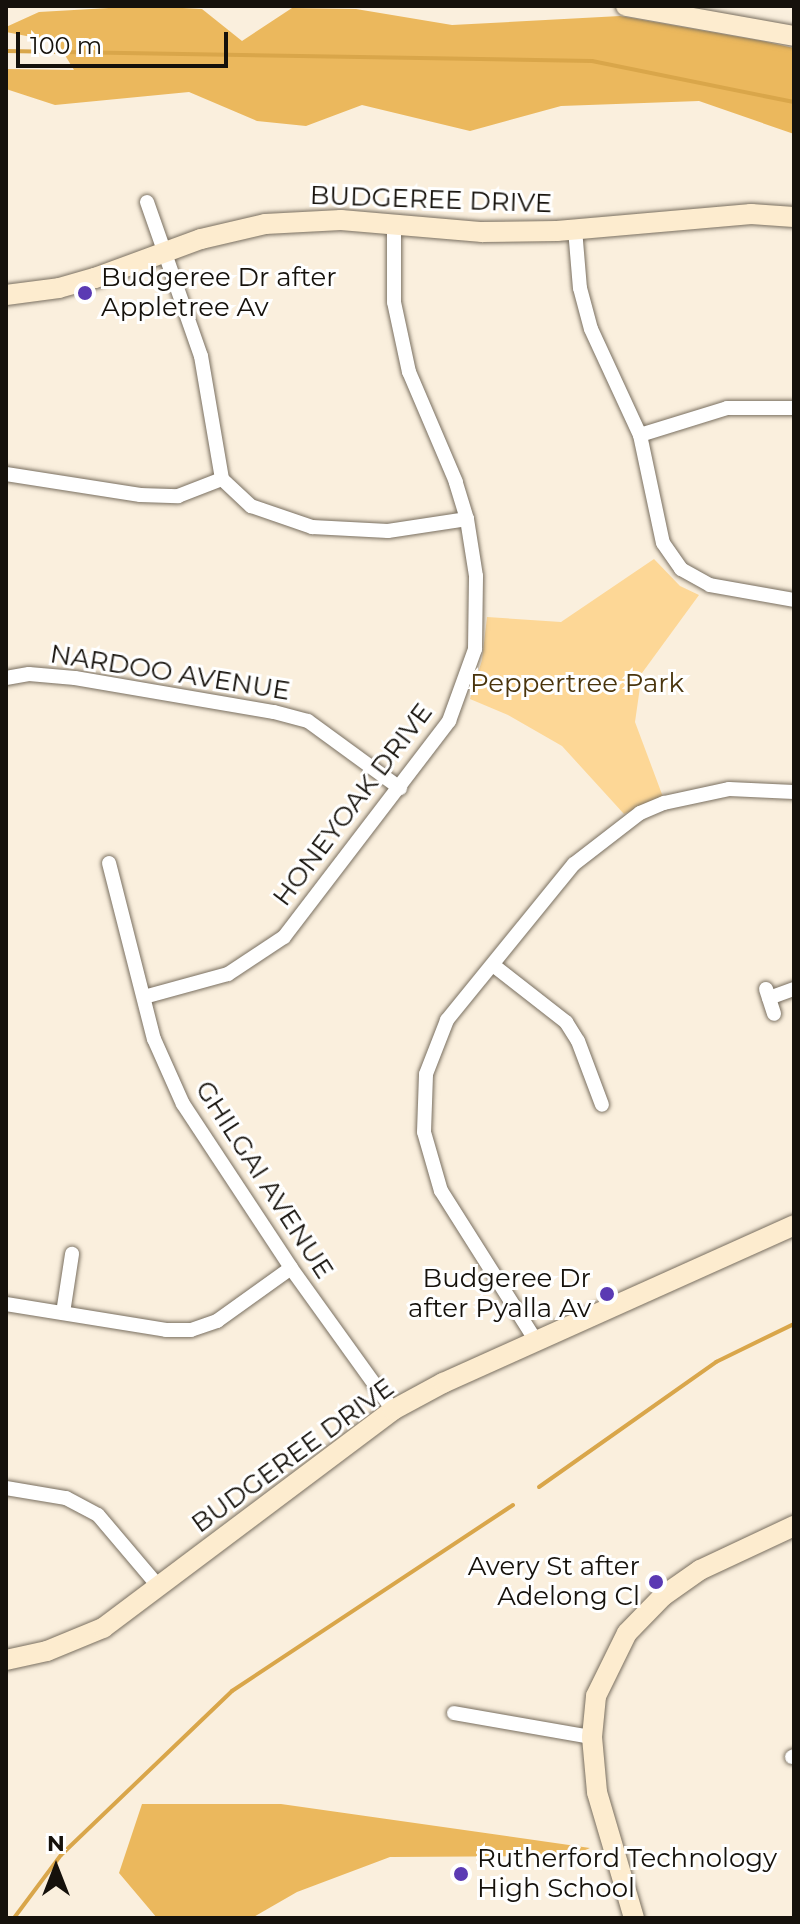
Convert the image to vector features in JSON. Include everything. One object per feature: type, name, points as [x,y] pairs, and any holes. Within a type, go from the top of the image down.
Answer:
[{"type":"street","points":[[626,6],[794,36]]},
{"type":"street","points":[[147,202],[201,356],[222,479],[251,506],[312,527],[388,531],[467,519]]},
{"type":"street","name":"BUDGEREE DRIVE","points":[[6,295],[59,288],[233,230],[265,224],[341,220],[482,232],[575,229],[751,214],[794,217]]},
{"type":"street","name":"HONEYOAK DRIVE","points":[[144,997],[228,974],[284,937],[449,721],[475,649],[476,576],[467,519],[456,482],[409,372],[394,302],[394,225]]},
{"type":"street","points":[[575,229],[580,288],[591,329],[640,435],[663,543],[681,569],[710,585],[794,600]]},
{"type":"street","points":[[640,435],[727,408],[794,408]]},
{"type":"street","points":[[6,474],[140,495],[178,496],[222,479]]},
{"type":"street","name":"NARDOO AVENUE","points":[[6,678],[29,674],[75,678],[274,712],[308,721],[400,788]]},
{"type":"street","points":[[536,1341],[441,1191],[424,1132],[426,1074],[447,1020],[574,864],[640,813],[664,803],[729,789],[794,792]]},
{"type":"street","name":"GHILGAI AVENUE","points":[[109,863],[154,1039],[183,1104],[291,1268],[393,1410]]},
{"type":"street","points":[[493,965],[566,1022],[578,1041],[602,1105]]},
{"type":"street","points":[[774,1014],[767,994],[794,989]]},
{"type":"street","name":"BUDGEREE DRIVE","points":[[6,1660],[74,1641],[103,1628],[393,1410],[536,1341],[794,1225]]},
{"type":"street","points":[[63,1313],[72,1254]]},
{"type":"street","points":[[6,1304],[166,1330],[191,1330],[217,1321],[291,1268]]},
{"type":"street","points":[[6,1488],[66,1498],[98,1515],[159,1587]]},
{"type":"street","points":[[634,1918],[597,1792],[592,1737],[596,1696],[627,1633],[663,1596],[700,1570],[794,1526]]},
{"type":"street","points":[[454,1713],[592,1737]]},
{"type":"green space","name":"Peppertree Park","points":[[654,559],[680,586],[699,595],[642,673],[635,722],[663,797],[624,814],[562,746],[508,715],[470,699],[482,660],[487,617],[561,622]]},
{"type":"shaded area","points":[[144,6],[202,9],[242,41],[292,8],[356,9],[452,25],[620,16],[762,41],[794,48],[794,134],[699,101],[561,106],[470,131],[362,105],[306,126],[257,121],[189,92],[55,105],[6,89],[6,69],[74,70],[57,42],[6,32],[6,27],[39,12]]},
{"type":"shaded area","points":[[142,1804],[281,1804],[590,1848],[571,1856],[390,1857],[297,1892],[252,1918],[157,1918],[119,1873]]},
{"type":"waterway","points":[[6,51],[592,61],[794,102]]},
{"type":"waterway","points":[[539,1487],[716,1362],[794,1324]]},
{"type":"waterway","points":[[14,1918],[61,1855],[232,1691],[513,1505]]},
{"type":"place","name":"Budgeree Dr after Appletree Av","points":[[85,293]]},
{"type":"place","name":"Budgeree Dr after Pyalla Av","points":[[607,1294]]},
{"type":"place","name":"Avery St after Adelong Cl","points":[[656,1582]]},
{"type":"place","name":"Rutherford Technology High School","points":[[461,1874]]}]
